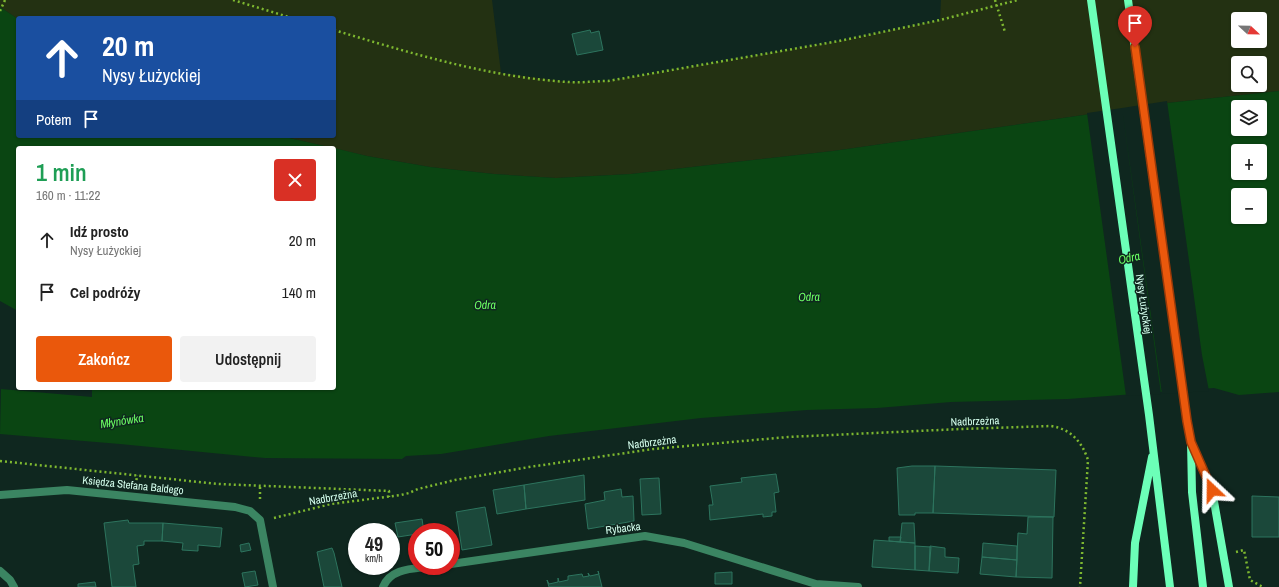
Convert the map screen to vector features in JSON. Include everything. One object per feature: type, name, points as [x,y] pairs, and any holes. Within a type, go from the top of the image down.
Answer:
[{"type":"main road","name":"Nysy Łużyckiej","points":[[1091,0],[1153,448],[1170,587]]},
{"type":"main road","points":[[1128,0],[1191,442],[1192,492],[1203,587]]},
{"type":"main road","points":[[1191,442],[1212,490],[1229,587]]},
{"type":"main road","points":[[1133,587],[1135,543],[1153,448]]},
{"type":"street","name":"Księdza Stefana Baldego","points":[[0,495],[66,490],[98,492],[235,507],[250,511],[260,520]]},
{"type":"street","points":[[260,520],[273,587]]},
{"type":"street","name":"Rybacka","points":[[460,563],[645,536],[684,543],[816,586],[858,587]]},
{"type":"street","points":[[383,587],[386,580],[397,571],[408,570]]},
{"type":"street","points":[[0,571],[10,580],[14,587]]},
{"type":"path","points":[[0,11],[5,0]]},
{"type":"path","points":[[233,0],[285,16]]},
{"type":"path","points":[[995,0],[1005,32]]},
{"type":"path","points":[[336,31],[414,54],[484,70],[537,79],[569,82],[608,81],[839,42],[940,20],[1018,0]]},
{"type":"path","name":"Nadbrzeżna","points":[[260,520],[331,504],[409,494],[418,489],[448,481],[581,459],[654,449],[788,437],[1051,426],[1065,430],[1077,439],[1088,460],[1080,587]]},
{"type":"path","points":[[0,461],[218,484],[389,491],[389,497]]},
{"type":"path","points":[[136,485],[137,475]]},
{"type":"path","points":[[1236,552],[1244,550],[1250,580],[1263,587]]},
{"type":"shaded area","points":[[0,0],[492,0],[501,73],[569,82],[608,81],[839,41],[940,20],[941,0],[1279,0],[1279,91],[1167,103],[833,151],[631,174],[556,178],[494,174],[430,167],[367,156],[336,149],[336,146],[324,146],[290,138],[336,138],[336,16],[16,16],[16,18],[0,7]]},
{"type":"water","points":[[0,7],[16,18],[16,138],[290,138],[324,146],[16,146],[16,310],[0,301]]},
{"type":"water","points":[[1279,91],[1279,392],[1239,395],[1214,388],[1068,399],[951,402],[877,408],[807,410],[701,418],[549,436],[441,454],[406,456],[402,459],[265,458],[0,434],[1,389],[92,397],[92,390],[336,390],[336,148],[367,156],[430,167],[494,174],[556,178],[631,174],[833,151],[1167,103]]},
{"type":"pier","points":[[1167,101],[1202,355],[1209,391],[1162,394],[1122,108]]},
{"type":"pier","points":[[1122,108],[1161,394],[1126,396],[1087,113]]},
{"type":"building","points":[[590,30],[591,33],[599,31],[603,50],[577,55],[572,34]]},
{"type":"building","points":[[912,466],[935,466],[933,513],[899,515],[897,468]]},
{"type":"building","points":[[935,466],[1056,470],[1054,517],[933,513]]},
{"type":"building","points":[[776,474],[779,492],[774,493],[776,512],[772,512],[772,516],[763,517],[763,514],[710,520],[709,505],[713,505],[710,486],[742,482],[741,478]]},
{"type":"building","points":[[584,475],[585,500],[526,509],[524,485]]},
{"type":"building","points":[[659,478],[661,514],[642,515],[640,479]]},
{"type":"building","points":[[524,485],[526,509],[497,514],[493,490]]},
{"type":"building","points":[[621,489],[622,497],[633,496],[634,521],[588,529],[585,504],[605,500],[604,492]]},
{"type":"building","points":[[1252,496],[1279,497],[1279,537],[1252,537]]},
{"type":"building","points":[[485,507],[492,545],[462,550],[460,523],[458,523],[456,512]]},
{"type":"building","points":[[1028,517],[1053,517],[1052,578],[1016,577],[1018,533],[1027,534]]},
{"type":"building","points":[[422,519],[423,523],[408,523],[408,535],[400,537],[400,523],[395,523]]},
{"type":"building","points":[[128,520],[129,523],[163,523],[162,541],[144,541],[144,545],[137,546],[139,564],[133,565],[136,587],[112,587],[104,523]]},
{"type":"building","points":[[163,523],[222,528],[220,547],[198,545],[198,551],[182,550],[183,543],[162,541]]},
{"type":"building","points":[[902,523],[914,523],[915,543],[900,542]]},
{"type":"building","points":[[889,537],[901,537],[900,542],[889,541]]},
{"type":"building","points":[[874,540],[915,543],[915,570],[872,567]]},
{"type":"building","points":[[249,543],[251,550],[241,552],[240,545]]},
{"type":"building","points":[[983,543],[1017,546],[1017,560],[982,557]]},
{"type":"building","points":[[915,546],[931,547],[929,571],[915,570]]},
{"type":"building","points":[[930,546],[945,548],[945,557],[959,558],[958,573],[929,571]]},
{"type":"building","points":[[332,548],[342,587],[324,587],[317,552]]},
{"type":"building","points":[[982,557],[1017,560],[1016,577],[980,574]]},
{"type":"building","points":[[255,571],[258,585],[245,587],[242,573]]},
{"type":"building","points":[[732,572],[732,584],[715,584],[715,573]]},
{"type":"building","points":[[588,573],[590,576],[599,574],[602,587],[549,587],[547,580],[549,584],[558,582],[558,578],[559,582],[568,580],[568,576],[582,574],[583,577],[589,576]]},
{"type":"building","points":[[95,582],[96,587],[78,587],[78,584]]},
{"type":"route","points":[[1135,47],[1187,421],[1191,442],[1212,490]]},
{"type":"water label","name":"Odra","points":[[1129,258]]},
{"type":"water label","name":"Odra","points":[[809,297]]},
{"type":"water label","name":"Odra","points":[[485,305]]},
{"type":"water label","name":"Młynówka","points":[[122,421]]}]
